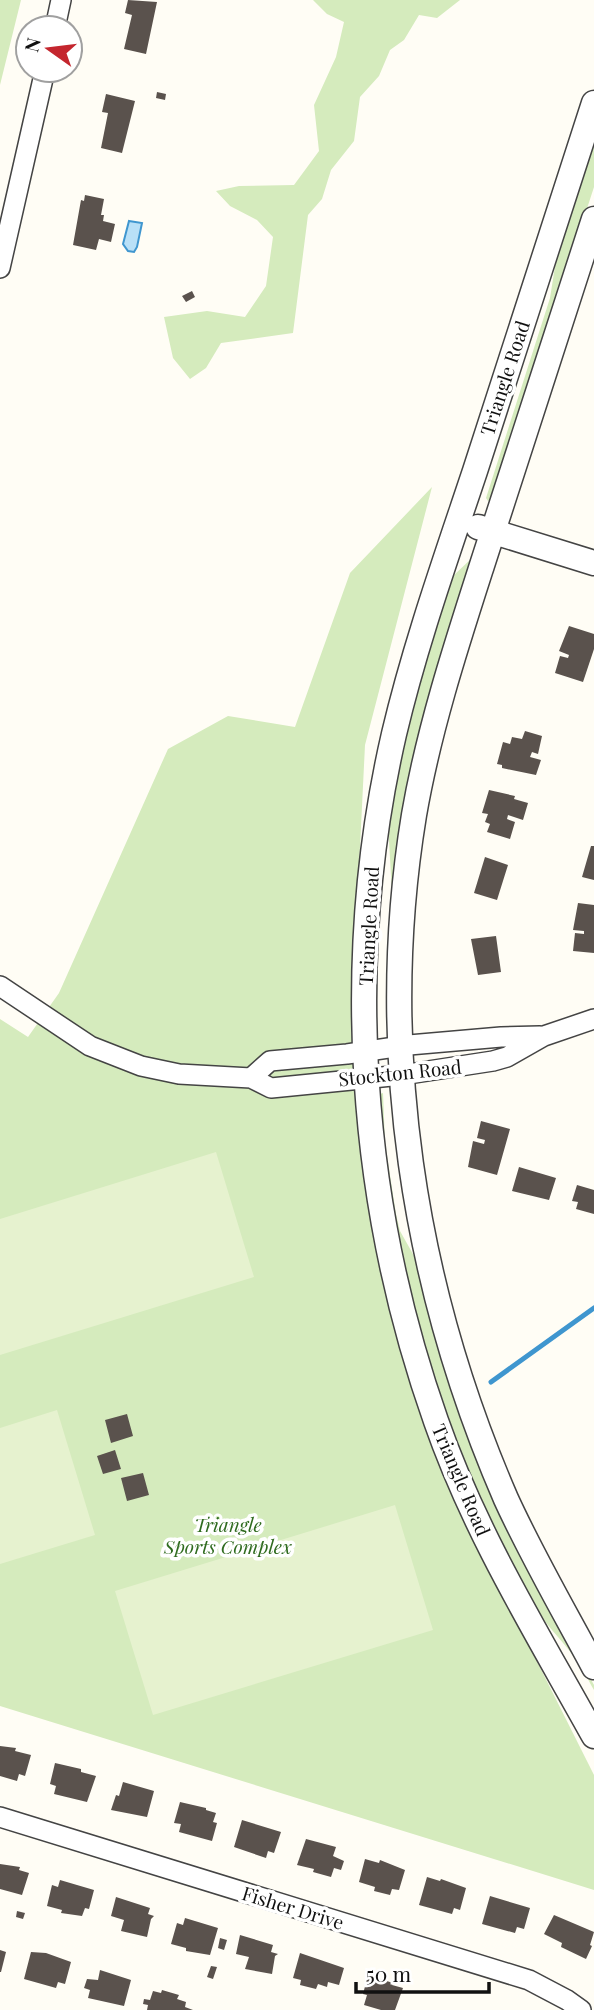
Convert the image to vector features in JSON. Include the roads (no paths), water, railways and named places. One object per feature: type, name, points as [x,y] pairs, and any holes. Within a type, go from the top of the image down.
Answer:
[{"type":"street","points":[[0,268],[42,84]]},
{"type":"street","name":"Triangle Road","points":[[594,103],[424,624],[394,735],[373,862],[367,929],[365,1051],[370,1125],[387,1243],[403,1311],[436,1422],[489,1546],[594,1736]]},
{"type":"street","name":"Triangle Road","points":[[594,219],[443,688],[414,816],[404,907],[401,1046],[410,1166],[422,1238],[457,1369],[478,1430],[512,1510],[594,1667]]},
{"type":"street","points":[[458,521],[594,564]]},
{"type":"street","name":"Stockton Road","points":[[0,986],[90,1046],[114,1057],[179,1074],[251,1078],[271,1088],[402,1075],[494,1062],[544,1036],[594,1018]]},
{"type":"street","name":"Stockton Road","points":[[251,1078],[270,1061],[401,1046],[544,1036]]},
{"type":"street","name":"Fisher Drive","points":[[0,1817],[529,1980],[568,2000],[580,2010]]},
{"type":"water","points":[[129,221],[142,223],[134,252],[128,251],[123,244]]},
{"type":"waterway","points":[[491,1382],[594,1308]]},
{"type":"park label","name":"Triangle Sports Complex","points":[[228,1536]]}]
